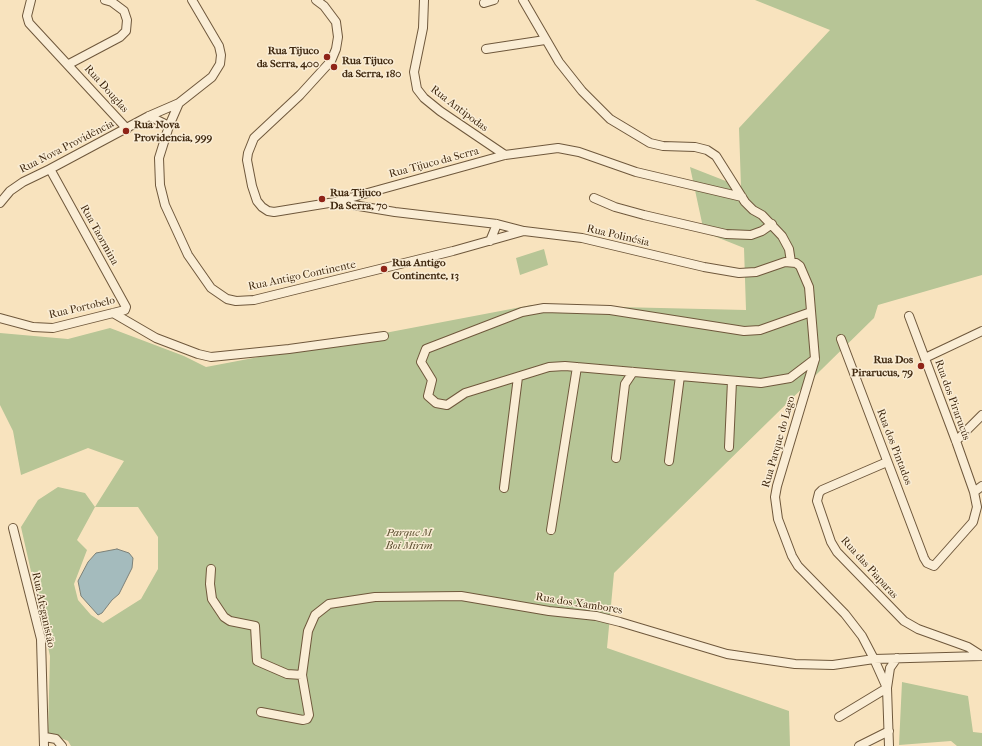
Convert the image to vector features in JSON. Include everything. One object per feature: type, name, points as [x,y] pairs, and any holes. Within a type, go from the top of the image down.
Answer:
[{"type":"street","name":"Rua Douglas","points":[[31,0],[27,16],[29,22],[127,129]]},
{"type":"street","name":"Rua Douglas","points":[[69,64],[110,43],[126,31],[127,20],[124,11],[112,2],[105,0]]},
{"type":"street","name":"Rua Nova Providência","points":[[0,203],[10,191],[23,182],[127,129],[149,116],[179,103],[212,77],[220,64],[221,55],[219,46],[192,0]]},
{"type":"street","name":"Rua Tijuco da Serra","points":[[316,0],[324,6],[336,22],[338,36],[336,49],[331,61],[300,95],[254,138],[250,145],[247,160],[257,201],[268,211],[274,212],[335,202],[505,155],[546,149],[568,149],[636,172],[742,197]]},
{"type":"street","name":"Rua Antipodas","points":[[424,0],[423,28],[414,72],[417,89],[424,98],[440,111],[505,155]]},
{"type":"street","points":[[484,3],[494,0]]},
{"type":"street","points":[[523,0],[545,40],[582,91],[610,119],[650,143],[662,146],[695,147],[712,153],[726,170],[742,197],[753,210],[762,215],[782,236],[789,249],[791,262],[796,263],[802,270],[808,287],[811,312],[815,359],[790,378],[761,383],[577,367],[549,367],[465,393],[447,405],[436,403],[428,396],[432,380],[421,362],[426,349],[522,312],[544,308],[610,310],[744,332],[760,330],[811,312]]},
{"type":"street","points":[[486,49],[545,40]]},
{"type":"street","name":"Rua Antigo Continente","points":[[179,103],[169,126],[159,158],[160,185],[165,205],[188,255],[211,288],[227,299],[254,300],[490,241],[524,231]]},
{"type":"street","points":[[149,116],[169,126]]},
{"type":"street","name":"Rua Taormina","points":[[50,169],[126,305],[123,310]]},
{"type":"street","points":[[594,198],[615,207],[644,215],[726,234],[751,235],[762,231],[772,224]]},
{"type":"street","name":"Rua Polinésia","points":[[335,202],[395,212],[497,224],[524,231],[582,238],[704,267],[740,273],[756,272],[784,262],[791,262]]},
{"type":"street","points":[[490,241],[497,224]]},
{"type":"street","name":"Rua Portobelo","points":[[0,318],[41,328],[65,326],[123,310]]},
{"type":"street","points":[[113,313],[156,338],[198,354],[211,357],[289,350],[384,336]]},
{"type":"street","name":"Rua dos Pirarucús","points":[[909,316],[956,441],[974,492],[977,507],[973,522],[934,566],[927,563]]},
{"type":"street","points":[[925,358],[982,331]]},
{"type":"street","name":"Rua dos Pintados","points":[[841,339],[927,563]]},
{"type":"street","name":"Rua Parque do Lago","points":[[815,359],[777,486],[775,497],[778,519],[792,556],[798,566],[845,614],[862,636],[888,688]]},
{"type":"street","points":[[551,530],[577,367]]},
{"type":"street","points":[[616,458],[625,384],[633,372]]},
{"type":"street","points":[[669,461],[680,376]]},
{"type":"street","points":[[504,488],[518,377]]},
{"type":"street","points":[[730,448],[732,381]]},
{"type":"street","points":[[956,441],[982,415]]},
{"type":"street","name":"Rua das Piaparas","points":[[887,462],[822,490],[819,493],[817,501],[831,542],[837,552],[904,621],[918,628],[968,647],[982,656]]},
{"type":"street","points":[[974,492],[982,486]]},
{"type":"street","name":"Rua Afeganistão","points":[[13,528],[41,639],[45,737],[44,746]]},
{"type":"street","points":[[210,569],[212,599],[224,617],[230,621],[255,626],[257,661],[287,674],[302,675]]},
{"type":"street","name":"Rua dos Xambores","points":[[261,712],[303,720],[307,719],[309,715],[302,675],[308,632],[315,615],[329,604],[383,597],[472,597],[549,611],[608,618],[727,654],[794,664],[834,665],[874,659],[982,656]]},
{"type":"street","name":"Rua Parque do Lago","points":[[889,746],[888,688],[890,668],[897,658]]},
{"type":"street","points":[[839,717],[888,688]]},
{"type":"street","points":[[859,746],[889,731]]},
{"type":"street","points":[[45,737],[56,739],[62,746]]},
{"type":"green space","name":"Parque M Boi Mirim","points":[[755,0],[982,0],[982,275],[878,305],[874,318],[614,573],[607,648],[789,711],[790,746],[71,746],[68,741],[48,733],[50,656],[21,527],[38,500],[58,487],[85,493],[95,507],[124,461],[88,448],[21,475],[13,431],[0,405],[0,333],[68,339],[110,328],[184,356],[206,367],[532,305],[746,310],[744,248],[704,232],[690,167],[741,187],[739,128],[830,30]],"holes":[[[95,507],[138,507],[158,537],[158,569],[141,599],[103,623],[91,615],[78,600],[74,584],[87,550],[77,540]]]},
{"type":"green space","points":[[544,249],[548,265],[520,275],[516,258]]},
{"type":"green space","points":[[902,682],[968,696],[973,732],[982,733],[982,746],[957,746],[951,741],[899,745]]},
{"type":"water","points":[[117,549],[129,553],[133,558],[132,568],[119,594],[112,600],[102,613],[98,615],[81,596],[78,581],[88,562],[96,553]]},
{"type":"place","name":"Rua Tijuco da Serra, 400","points":[[327,57]]},
{"type":"place","name":"Rua Tijuco da Serra, 180","points":[[334,67]]},
{"type":"place","name":"Rua Nova Providencia, 999","points":[[126,131]]},
{"type":"place","name":"Rua Tijuco Da Serra, 70","points":[[322,199]]},
{"type":"place","name":"Rua Antigo Continente, 13","points":[[384,269]]},
{"type":"place","name":"Rua Dos Pirarucus, 79","points":[[921,366]]}]
